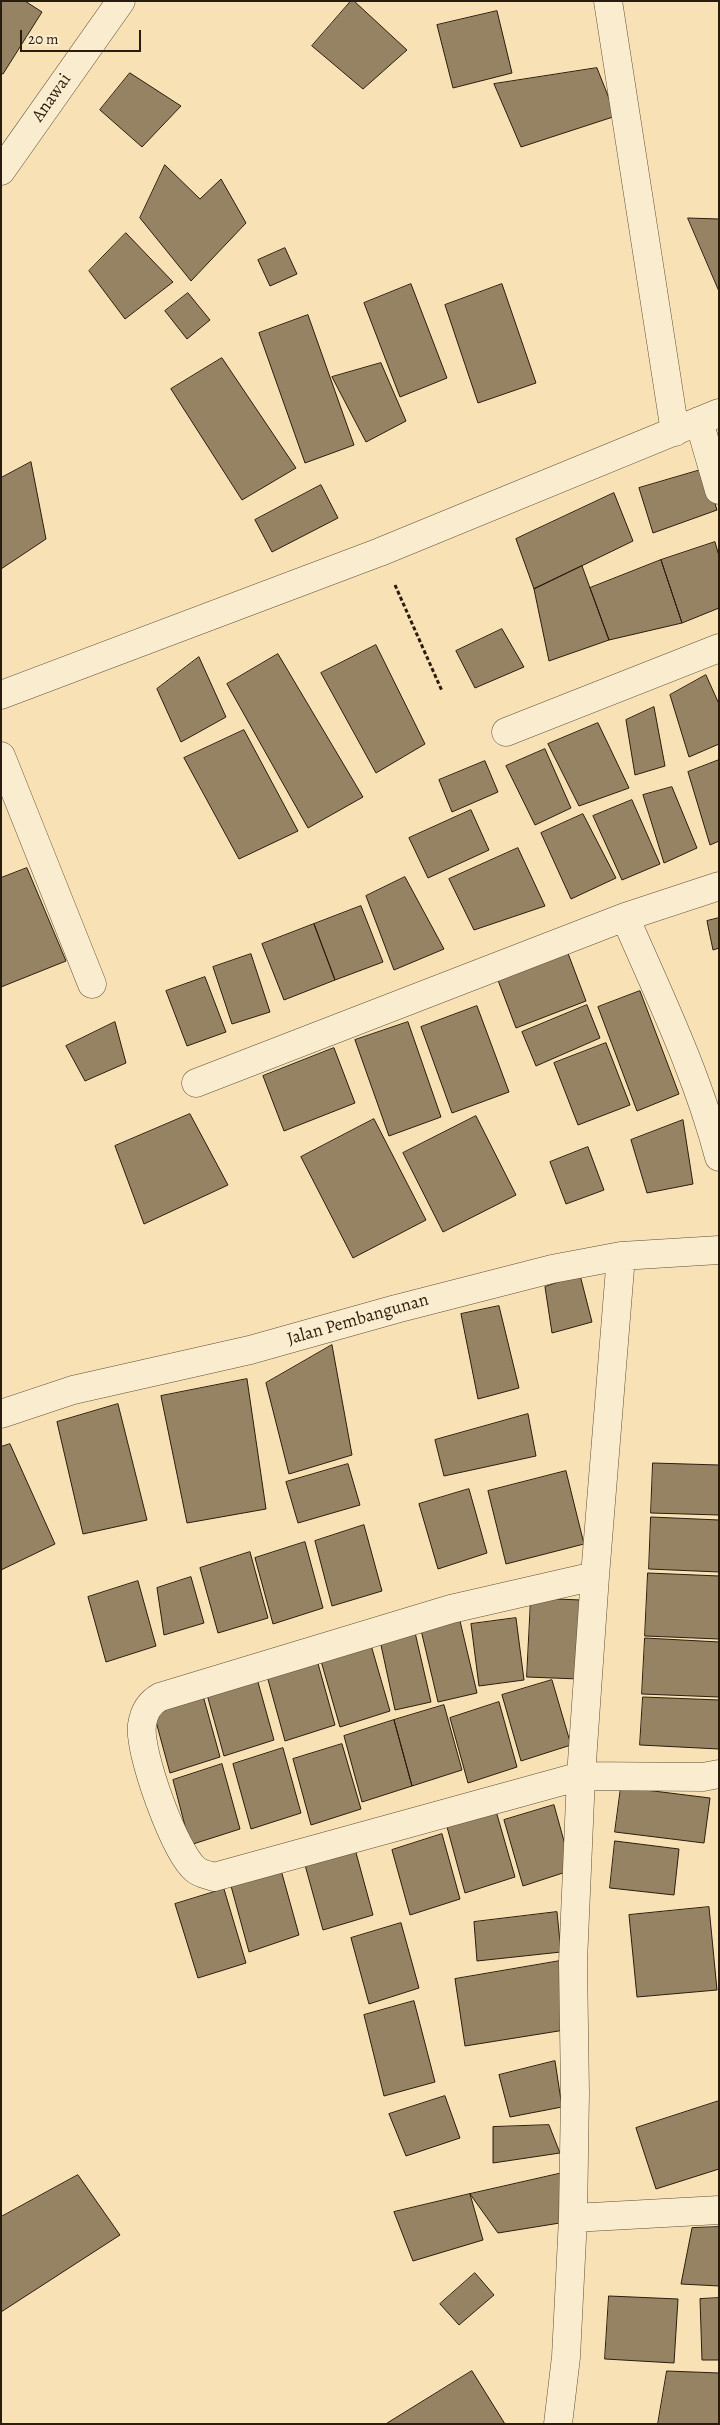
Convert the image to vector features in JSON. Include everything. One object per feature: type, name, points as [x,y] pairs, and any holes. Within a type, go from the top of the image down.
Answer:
[{"type":"street","name":"Anawai","points":[[1,171],[121,1]]},
{"type":"street","points":[[608,1],[698,422],[719,490]]},
{"type":"street","points":[[1,695],[380,552],[698,422]]},
{"type":"street","points":[[506,732],[719,648]]},
{"type":"street","points":[[1,756],[92,984]]},
{"type":"street","points":[[196,1083],[625,917],[719,886]]},
{"type":"street","points":[[625,917],[679,1040],[708,1116],[719,1157]]},
{"type":"street","name":"Jalan Pembangunan","points":[[1,1414],[73,1390],[250,1350],[414,1304],[552,1269],[621,1256],[719,1250]]},
{"type":"street","points":[[558,2424],[566,2357],[573,2218],[575,2093],[573,1962],[581,1776],[621,1256]]},
{"type":"street","points":[[595,1576],[451,1609],[160,1697],[150,1703],[142,1725],[143,1743],[160,1808],[182,1849],[196,1870],[214,1877],[581,1776],[703,1777],[719,1774]]},
{"type":"street","points":[[573,2218],[719,2210]]},
{"type":"path","points":[[380,552],[442,691]]},
{"type":"building","points":[[1,1],[25,1],[42,12],[3,74],[1,73]]},
{"type":"building","points":[[351,1],[354,1],[407,50],[363,89],[312,46]]},
{"type":"building","points":[[497,11],[512,73],[453,88],[437,25]]},
{"type":"building","points":[[597,68],[616,116],[521,147],[494,84]]},
{"type":"building","points":[[130,73],[181,106],[142,147],[100,110]]},
{"type":"building","points":[[165,165],[200,199],[221,179],[246,223],[191,281],[140,218]]},
{"type":"building","points":[[688,218],[719,219],[719,291]]},
{"type":"building","points":[[126,233],[173,282],[125,319],[89,271]]},
{"type":"building","points":[[285,248],[297,274],[270,286],[258,260]]},
{"type":"building","points":[[411,284],[447,378],[400,397],[364,303]]},
{"type":"building","points":[[502,284],[536,383],[478,403],[445,305]]},
{"type":"building","points":[[188,293],[210,320],[187,339],[165,311]]},
{"type":"building","points":[[308,315],[354,445],[305,463],[259,333]]},
{"type":"building","points":[[222,358],[296,468],[242,500],[171,389]]},
{"type":"building","points":[[381,363],[406,421],[366,442],[332,377]]},
{"type":"building","points":[[31,462],[46,539],[1,569],[1,478]]},
{"type":"building","points":[[704,469],[717,510],[653,533],[639,488]]},
{"type":"building","points":[[321,485],[338,518],[272,552],[255,520]]},
{"type":"building","points":[[614,493],[633,541],[534,589],[516,539]]},
{"type":"building","points":[[715,542],[719,556],[719,608],[682,623],[661,560]]},
{"type":"building","points":[[661,560],[682,623],[609,640],[590,588]]},
{"type":"building","points":[[582,566],[609,640],[549,661],[534,589]]},
{"type":"building","points":[[502,629],[524,667],[475,688],[456,651]]},
{"type":"building","points":[[376,645],[425,744],[376,773],[321,673]]},
{"type":"building","points":[[278,654],[363,797],[308,828],[227,684]]},
{"type":"building","points":[[199,657],[226,717],[181,742],[157,689]]},
{"type":"building","points":[[706,675],[719,704],[719,744],[689,757],[670,695]]},
{"type":"building","points":[[654,707],[665,766],[635,775],[626,720]]},
{"type":"building","points":[[598,723],[629,788],[579,806],[548,744]]},
{"type":"building","points":[[244,730],[298,831],[239,859],[184,758]]},
{"type":"building","points":[[545,749],[571,808],[535,825],[506,766]]},
{"type":"building","points":[[719,760],[719,841],[710,845],[688,772]]},
{"type":"building","points":[[485,761],[498,792],[452,812],[439,780]]},
{"type":"building","points":[[672,787],[697,848],[664,863],[643,795]]},
{"type":"building","points":[[632,800],[660,864],[622,880],[593,816]]},
{"type":"building","points":[[471,810],[489,850],[428,878],[409,838]]},
{"type":"building","points":[[583,814],[616,878],[571,899],[541,833]]},
{"type":"building","points":[[518,848],[545,906],[474,930],[449,879]]},
{"type":"building","points":[[27,868],[66,961],[1,987],[1,878]]},
{"type":"building","points":[[405,877],[444,949],[394,970],[366,896]]},
{"type":"building","points":[[361,906],[383,962],[335,980],[314,924]]},
{"type":"building","points":[[719,918],[719,948],[713,950],[707,921]]},
{"type":"building","points":[[314,924],[335,980],[284,1000],[262,944]]},
{"type":"building","points":[[566,948],[586,1001],[516,1028],[496,975]]},
{"type":"building","points":[[251,954],[270,1012],[232,1024],[213,967]]},
{"type":"building","points":[[205,977],[226,1032],[187,1046],[166,991]]},
{"type":"building","points":[[640,991],[679,1094],[637,1111],[598,1007]]},
{"type":"building","points":[[587,1005],[600,1038],[536,1066],[522,1032]]},
{"type":"building","points":[[477,1006],[509,1092],[452,1113],[421,1027]]},
{"type":"building","points":[[115,1022],[126,1063],[85,1081],[66,1046]]},
{"type":"building","points":[[408,1022],[441,1117],[389,1136],[355,1040]]},
{"type":"building","points":[[606,1043],[630,1105],[578,1125],[554,1063]]},
{"type":"building","points":[[334,1048],[355,1103],[284,1131],[263,1076]]},
{"type":"building","points":[[190,1114],[228,1185],[144,1224],[115,1146]]},
{"type":"building","points":[[476,1116],[516,1195],[443,1232],[403,1153]]},
{"type":"building","points":[[374,1119],[426,1220],[353,1258],[301,1157]]},
{"type":"building","points":[[683,1120],[693,1184],[647,1193],[631,1140]]},
{"type":"building","points":[[588,1147],[604,1190],[566,1204],[550,1162]]},
{"type":"building","points":[[580,1275],[592,1322],[552,1333],[545,1287]]},
{"type":"building","points":[[499,1306],[519,1388],[478,1399],[461,1314]]},
{"type":"building","points":[[332,1345],[352,1455],[289,1474],[266,1383]]},
{"type":"building","points":[[247,1379],[266,1509],[187,1523],[161,1396]]},
{"type":"building","points":[[118,1404],[147,1520],[83,1534],[57,1422]]},
{"type":"building","points":[[528,1414],[536,1456],[444,1476],[435,1440]]},
{"type":"building","points":[[10,1444],[55,1544],[1,1570],[1,1447]]},
{"type":"building","points":[[653,1463],[719,1465],[719,1515],[651,1513]]},
{"type":"building","points":[[348,1464],[360,1505],[298,1523],[286,1482]]},
{"type":"building","points":[[566,1471],[584,1544],[506,1564],[488,1491]]},
{"type":"building","points":[[469,1489],[487,1553],[438,1569],[419,1504]]},
{"type":"building","points":[[651,1517],[719,1520],[719,1572],[649,1569]]},
{"type":"building","points":[[364,1525],[382,1591],[332,1606],[315,1541]]},
{"type":"building","points":[[305,1542],[323,1608],[273,1624],[255,1558]]},
{"type":"building","points":[[250,1552],[268,1618],[218,1633],[200,1568]]},
{"type":"building","points":[[648,1573],[719,1576],[719,1639],[645,1636]]},
{"type":"building","points":[[191,1577],[204,1623],[164,1635],[157,1588]]},
{"type":"building","points":[[138,1581],[156,1646],[106,1662],[88,1597]]},
{"type":"building","points":[[531,1598],[581,1600],[579,1679],[527,1677]]},
{"type":"building","points":[[516,1618],[524,1680],[479,1686],[471,1624]]},
{"type":"building","points":[[460,1621],[477,1693],[438,1702],[421,1630]]},
{"type":"building","points":[[414,1628],[431,1702],[395,1710],[379,1636]]},
{"type":"building","points":[[645,1638],[719,1642],[719,1697],[642,1694]]},
{"type":"building","points":[[371,1645],[390,1711],[340,1727],[321,1661]]},
{"type":"building","points":[[317,1660],[335,1725],[285,1741],[267,1676]]},
{"type":"building","points":[[256,1675],[274,1740],[224,1756],[206,1691]]},
{"type":"building","points":[[552,1680],[571,1745],[521,1761],[502,1695]]},
{"type":"building","points":[[202,1692],[220,1757],[170,1773],[152,1707]]},
{"type":"building","points":[[643,1697],[719,1700],[719,1749],[640,1745]]},
{"type":"building","points":[[499,1702],[517,1767],[468,1783],[450,1718]]},
{"type":"building","points":[[444,1705],[462,1770],[412,1786],[394,1720]]},
{"type":"building","points":[[394,1720],[412,1786],[362,1802],[344,1736]]},
{"type":"building","points":[[342,1744],[361,1809],[311,1825],[293,1759]]},
{"type":"building","points":[[283,1748],[301,1813],[251,1829],[233,1764]]},
{"type":"building","points":[[222,1764],[240,1829],[190,1845],[173,1780]]},
{"type":"building","points":[[621,1787],[710,1798],[704,1843],[615,1832]]},
{"type":"building","points":[[554,1805],[572,1870],[523,1886],[504,1820]]},
{"type":"building","points":[[496,1811],[515,1877],[465,1893],[447,1827]]},
{"type":"building","points":[[442,1834],[460,1899],[410,1915],[392,1850]]},
{"type":"building","points":[[615,1841],[679,1849],[674,1895],[610,1888]]},
{"type":"building","points":[[355,1849],[373,1915],[323,1930],[305,1865]]},
{"type":"building","points":[[281,1870],[299,1935],[249,1952],[231,1886]]},
{"type":"building","points":[[224,1889],[246,1963],[198,1978],[175,1904]]},
{"type":"building","points":[[709,1907],[717,1990],[637,1997],[629,1915]]},
{"type":"building","points":[[557,1912],[561,1952],[477,1961],[474,1922]]},
{"type":"building","points":[[401,1923],[419,1988],[369,2004],[351,1938]]},
{"type":"building","points":[[560,1961],[571,2029],[465,2046],[455,1979]]},
{"type":"building","points":[[414,2001],[435,2082],[384,2096],[364,2015]]},
{"type":"building","points":[[555,2061],[562,2107],[510,2117],[499,2075]]},
{"type":"building","points":[[445,2096],[460,2138],[406,2156],[389,2114]]},
{"type":"building","points":[[719,2101],[719,2169],[656,2189],[636,2128]]},
{"type":"building","points":[[549,2125],[560,2153],[493,2163],[493,2127]]},
{"type":"building","points":[[567,2172],[566,2222],[498,2233],[470,2194]]},
{"type":"building","points":[[78,2175],[120,2235],[1,2312],[1,2217]]},
{"type":"building","points":[[470,2194],[483,2240],[413,2261],[394,2212]]},
{"type":"building","points":[[719,2227],[719,2286],[681,2284],[692,2228]]},
{"type":"building","points":[[475,2273],[494,2295],[459,2325],[440,2304]]},
{"type":"building","points":[[609,2296],[678,2299],[674,2363],[605,2359]]},
{"type":"building","points":[[719,2298],[719,2360],[702,2360],[700,2299]]},
{"type":"building","points":[[472,2371],[505,2424],[386,2424]]},
{"type":"building","points":[[667,2371],[719,2373],[719,2424],[658,2424]]}]
